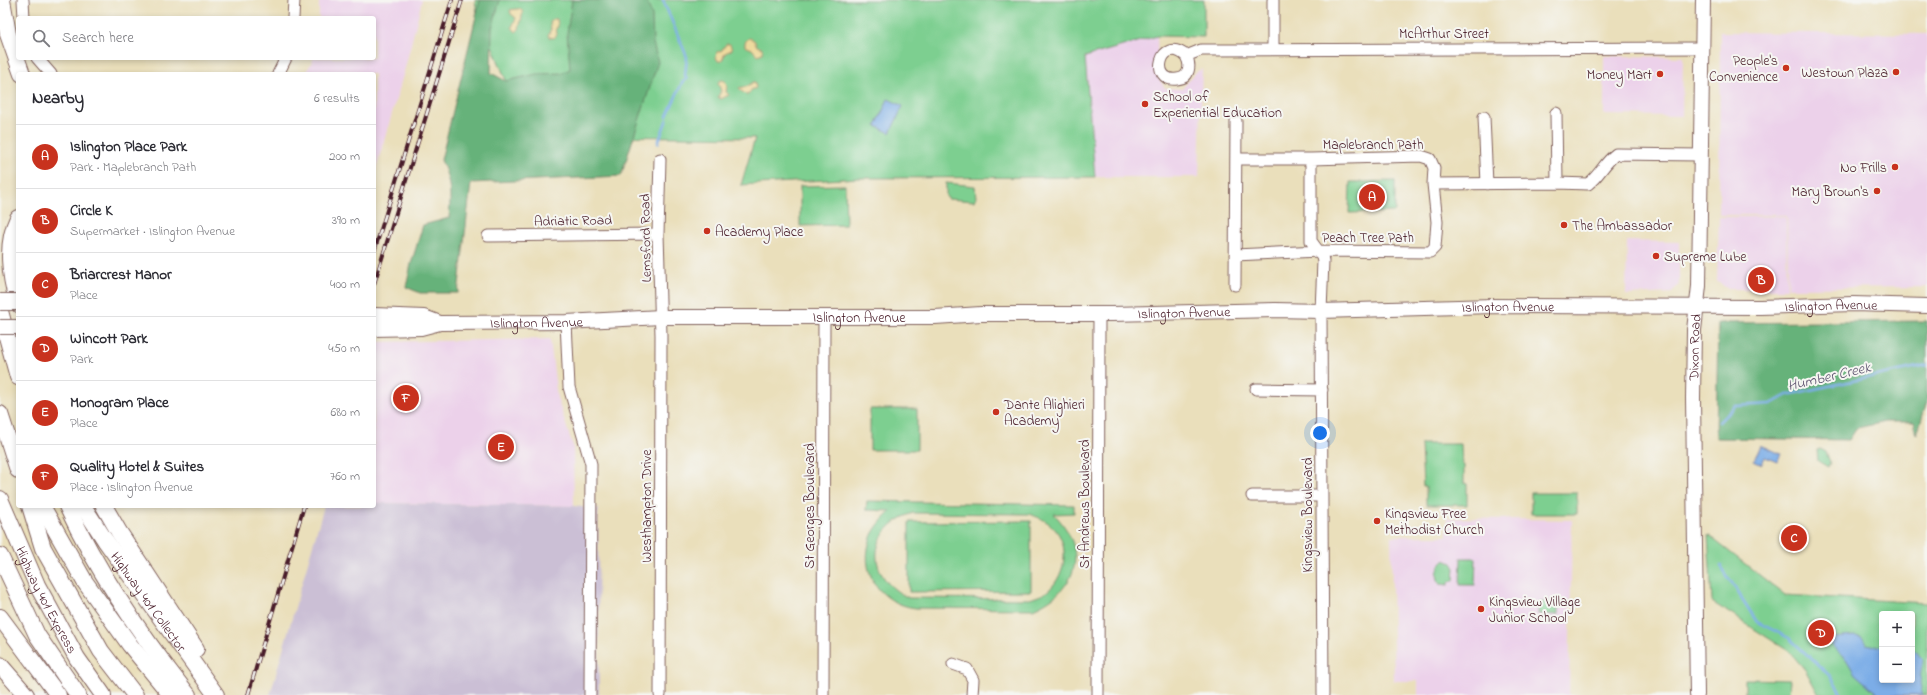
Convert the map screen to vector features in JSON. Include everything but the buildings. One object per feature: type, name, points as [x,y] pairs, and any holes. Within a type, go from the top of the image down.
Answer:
[{"type":"highway","points":[[2,0],[8,34],[16,57]]},
{"type":"highway","points":[[17,60],[21,72]]},
{"type":"highway","points":[[16,222],[10,244],[10,264],[12,284],[16,297]]},
{"type":"highway","points":[[0,302],[16,303]]},
{"type":"highway","points":[[0,310],[16,370]]},
{"type":"highway","points":[[0,414],[16,449]]},
{"type":"highway","points":[[0,414],[16,464]]},
{"type":"highway","name":"Highway 401 Express","points":[[0,499],[37,585],[76,658],[103,695]]},
{"type":"highway","name":"Highway 401 Express","points":[[31,508],[43,548],[102,652],[135,695]]},
{"type":"highway","points":[[43,508],[85,582],[130,645],[171,695]]},
{"type":"highway","points":[[68,508],[77,527],[127,612],[188,695]]},
{"type":"highway","name":"Highway 401 Collector","points":[[84,508],[105,540],[216,695]]},
{"type":"highway","points":[[105,508],[118,532],[226,695]]},
{"type":"highway","points":[[0,556],[37,636],[78,695]]},
{"type":"highway","points":[[0,617],[58,695]]},
{"type":"highway","points":[[0,665],[26,695]]},
{"type":"main road","name":"Dixon Road","points":[[1697,695],[1693,398],[1694,330],[1699,286],[1703,0]]},
{"type":"main road","name":"Islington Avenue","points":[[376,329],[421,328],[440,323],[566,322],[661,317],[935,317],[981,314],[1099,314],[1275,310],[1321,311],[1493,306],[1696,307],[1853,304],[1927,306]]},
{"type":"main road","points":[[0,310],[16,309]]},
{"type":"main road","name":"Islington Avenue","points":[[377,315],[424,317],[440,323]]},
{"type":"main road","points":[[0,327],[16,327]]},
{"type":"street","points":[[23,0],[24,16]]},
{"type":"street","points":[[293,16],[294,0]]},
{"type":"street","points":[[1273,0],[1273,49]]},
{"type":"street","name":"McArthur Street","points":[[1186,56],[1201,50],[1702,48]]},
{"type":"street","points":[[39,60],[49,72]]},
{"type":"street","points":[[279,72],[285,60]]},
{"type":"street","points":[[1556,112],[1557,183]]},
{"type":"street","points":[[1484,117],[1486,184]]},
{"type":"street","points":[[1235,285],[1237,158],[1236,121]]},
{"type":"street","points":[[1434,184],[1588,184],[1595,178],[1606,162],[1616,154],[1700,155]]},
{"type":"street","name":"Maplebranch Path","points":[[1237,158],[1311,159],[1421,156],[1430,159],[1434,168],[1434,184]]},
{"type":"street","name":"Lemsford Road","points":[[660,159],[658,234],[661,317]]},
{"type":"street","name":"Kingsview Boulevard","points":[[1311,159],[1311,241],[1319,251],[1323,261],[1321,311],[1323,695]]},
{"type":"street","name":"Peach Tree Path","points":[[1235,254],[1319,251],[1430,252],[1435,246],[1437,222],[1434,184]]},
{"type":"street","name":"Adriatic Road","points":[[488,236],[658,234]]},
{"type":"street","name":"St Andrews Boulevard","points":[[1098,695],[1099,314]]},
{"type":"street","name":"Westhampton Drive","points":[[660,695],[661,317]]},
{"type":"street","name":"St Georges Boulevard","points":[[823,695],[824,317]]},
{"type":"street","points":[[566,322],[569,387],[591,464],[590,695]]},
{"type":"street","points":[[1256,389],[1322,390]]},
{"type":"street","points":[[1252,496],[1322,496]]},
{"type":"street","points":[[953,664],[967,669],[973,680],[972,695]]},
{"type":"shaded area","points":[[319,0],[422,0],[405,68],[376,169],[376,72],[306,72],[313,60],[376,60],[376,16],[319,16]]},
{"type":"shaded area","points":[[1720,32],[1927,34],[1927,287],[1788,288],[1787,215],[1719,215]]},
{"type":"shaded area","name":"School of Experiential Education","points":[[1157,36],[1158,77],[1165,88],[1182,89],[1196,72],[1202,69],[1199,177],[1095,177],[1085,57]]},
{"type":"shaded area","points":[[1604,56],[1683,57],[1682,116],[1604,115]]},
{"type":"shaded area","points":[[1786,216],[1787,289],[1728,289],[1717,281],[1719,217]]},
{"type":"shaded area","points":[[1627,241],[1679,242],[1679,284],[1672,293],[1626,295]]},
{"type":"shaded area","points":[[550,339],[557,398],[573,446],[574,506],[376,503],[376,342]]},
{"type":"shaded area","points":[[376,503],[574,506],[598,509],[599,695],[270,695],[323,508],[376,508]]},
{"type":"shaded area","name":"Kingsview Village Junior School","points":[[1447,518],[1572,520],[1569,695],[1418,695],[1418,681],[1394,681],[1391,536],[1447,536]]},
{"type":"green space","points":[[475,0],[1204,0],[1204,37],[1157,36],[1085,57],[1095,177],[859,178],[741,185],[755,138],[528,135],[493,48],[477,13]]},
{"type":"green space","points":[[480,0],[500,0],[492,28],[491,73],[506,81],[537,74],[562,73],[570,69],[567,33],[572,0],[646,0],[652,15],[653,43],[658,62],[621,176],[471,183],[458,293],[420,293],[406,287],[411,264],[423,225],[449,218],[450,188],[441,160]]},
{"type":"green space","points":[[1395,181],[1395,212],[1349,213],[1350,182]]},
{"type":"green space","points":[[946,183],[975,186],[976,198],[974,201],[948,199],[946,196]]},
{"type":"green space","points":[[845,185],[846,225],[800,226],[800,186]]},
{"type":"green space","points":[[1927,321],[1927,402],[1917,434],[1914,422],[1885,422],[1857,428],[1849,440],[1716,438],[1718,323]]},
{"type":"green space","points":[[870,409],[917,409],[917,450],[870,450]]},
{"type":"green space","points":[[1421,444],[1461,444],[1462,465],[1464,465],[1464,483],[1467,484],[1467,505],[1426,505],[1426,486],[1423,486]]},
{"type":"green space","points":[[1820,449],[1826,452],[1830,462],[1828,467],[1818,461],[1817,450]]},
{"type":"green space","points":[[1531,493],[1577,493],[1577,514],[1531,514]]},
{"type":"green space","points":[[867,501],[1074,505],[1074,513],[1054,514],[1065,528],[1072,541],[1075,555],[1074,568],[1069,580],[1061,591],[1049,601],[1033,609],[916,608],[903,605],[891,600],[874,583],[867,561],[868,548],[872,535],[878,525],[891,511],[866,510]],"holes":[[[913,513],[1029,514],[1048,522],[1059,535],[1063,543],[1064,562],[1061,571],[1052,587],[1039,596],[1030,599],[909,598],[894,589],[884,578],[878,566],[877,554],[880,541],[887,530],[898,520]]]},
{"type":"green space","points":[[1031,521],[1031,591],[909,592],[909,522]]},
{"type":"green space","points":[[1708,535],[1785,595],[1927,603],[1927,695],[1819,695],[1806,671],[1790,652],[1712,602]]},
{"type":"green space","points":[[1461,558],[1476,558],[1475,585],[1460,585]]},
{"type":"green space","points":[[1445,560],[1452,563],[1455,568],[1454,581],[1450,581],[1448,585],[1440,584],[1437,574],[1440,565]]},
{"type":"green space","points":[[1539,602],[1558,602],[1558,615],[1538,614]]},
{"type":"green space","points":[[1745,679],[1790,680],[1789,695],[1745,695]]},
{"type":"sand","points":[[520,9],[523,12],[519,29],[516,32],[512,27],[516,18],[511,14],[510,10]]},
{"type":"sand","points":[[553,19],[557,19],[558,27],[556,28],[557,34],[554,38],[549,37],[548,35],[551,29],[550,22]]},
{"type":"sand","points":[[749,38],[754,40],[757,46],[762,48],[763,53],[757,55],[752,49],[745,46],[745,42]]},
{"type":"sand","points":[[726,44],[730,44],[732,50],[725,53],[722,61],[718,61],[716,57],[717,52],[722,50]]},
{"type":"sand","points":[[721,80],[725,81],[727,85],[726,92],[729,95],[721,99],[718,97],[721,91],[718,82]]},
{"type":"sand","points":[[755,82],[756,88],[751,90],[747,95],[739,88],[748,86]]},
{"type":"water","points":[[888,99],[903,106],[890,133],[876,126]]},
{"type":"water","points":[[1761,445],[1781,454],[1777,462],[1765,457],[1762,464],[1754,460]]},
{"type":"water","points":[[1855,636],[1862,638],[1866,644],[1879,646],[1879,683],[1915,683],[1915,652],[1923,659],[1920,686],[1923,695],[1879,695],[1855,674],[1846,659],[1829,643],[1832,638]]},
{"type":"waterway","points":[[663,0],[687,57],[685,75],[687,79],[682,83],[667,116]]},
{"type":"waterway","points":[[658,143],[667,119]]},
{"type":"waterway","name":"Humber Creek","points":[[1719,422],[1735,406],[1771,404],[1787,395],[1927,365]]},
{"type":"waterway","points":[[1721,566],[1757,622],[1789,638],[1830,676],[1842,695]]},
{"type":"railway","points":[[376,246],[452,0]]},
{"type":"railway","points":[[376,278],[462,0]]},
{"type":"railway","points":[[248,695],[303,508]]},
{"type":"place","name":"People's Convenience","points":[[1786,68]]},
{"type":"place","name":"Westown Plaza","points":[[1896,72]]},
{"type":"place","name":"Money Mart","points":[[1660,74]]},
{"type":"place","name":"School of Experiential Education","points":[[1145,104]]},
{"type":"place","name":"No Frills","points":[[1895,167]]},
{"type":"place","name":"Mary Brown's","points":[[1877,191]]},
{"type":"place","name":"Islington Place Park","points":[[1372,197]]},
{"type":"place","name":"The Ambassador","points":[[1564,225]]},
{"type":"place","name":"Academy Place","points":[[707,231]]},
{"type":"place","name":"Supreme Lube","points":[[1656,256]]},
{"type":"place","name":"Circle K","points":[[1761,280]]},
{"type":"place","name":"Quality Hotel & Suites","points":[[406,398]]},
{"type":"place","name":"Dante Alighieri Academy","points":[[996,412]]},
{"type":"place","name":"Monogram Place","points":[[501,447]]},
{"type":"place","name":"Kingsview Free Methodist Church","points":[[1377,521]]},
{"type":"place","name":"Briarcrest Manor","points":[[1794,538]]},
{"type":"place","name":"Kingsview Village Junior School","points":[[1481,609]]},
{"type":"place","name":"Wincott Park","points":[[1821,633]]}]
